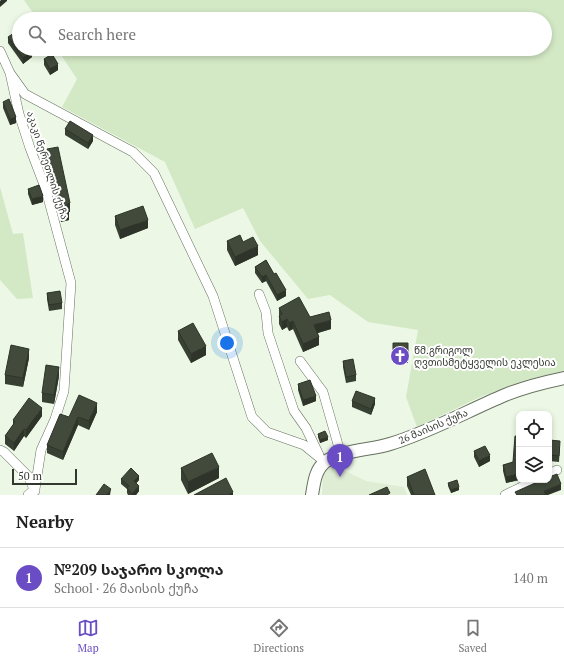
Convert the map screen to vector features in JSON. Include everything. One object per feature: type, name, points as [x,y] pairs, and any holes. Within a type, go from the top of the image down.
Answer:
[{"type":"main road","name":"26 მაისის ქუჩა","points":[[325,462],[341,455],[403,440],[507,394],[552,380],[564,378]]},
{"type":"main road","points":[[312,495],[315,477],[318,470],[325,462]]},
{"type":"street","name":"აკაკი წერეთლის ქუჩა","points":[[0,51],[10,73],[19,114],[46,190],[71,283],[64,391],[55,419],[41,450],[33,493]]},
{"type":"street","points":[[10,73],[25,94],[133,152],[154,173],[213,296],[252,417],[266,432],[304,445],[325,462]]},
{"type":"street","points":[[259,294],[266,312],[268,333],[294,411],[306,428],[318,455],[325,462]]},
{"type":"street","points":[[300,361],[323,392],[341,455]]},
{"type":"street","points":[[0,450],[4,452],[28,476],[33,493]]},
{"type":"street","points":[[505,495],[530,483]]},
{"type":"shaded area","points":[[24,0],[564,0],[564,371],[527,380],[480,397],[417,427],[406,397],[418,330],[368,322],[330,295],[308,299],[260,241],[243,208],[195,229],[165,162],[62,107],[77,79],[62,56],[552,56],[552,12],[32,12]]},
{"type":"shaded area","points":[[0,187],[13,234],[23,233],[33,298],[17,299],[0,280]]},
{"type":"shaded area","points":[[332,465],[366,481],[404,487],[407,495],[322,495],[323,473]]},
{"type":"building","points":[[12,34],[12,43],[8,37]]},
{"type":"building","points":[[49,56],[53,56],[58,64],[50,69],[44,59]]},
{"type":"building","points":[[9,99],[16,117],[10,119],[3,102]]},
{"type":"building","points":[[70,121],[93,135],[88,143],[65,129]]},
{"type":"building","points":[[58,147],[70,203],[67,204],[69,211],[61,213],[47,149]]},
{"type":"building","points":[[39,185],[43,196],[32,199],[28,189]]},
{"type":"building","points":[[143,206],[148,220],[120,230],[115,216]]},
{"type":"building","points":[[240,235],[243,242],[253,237],[258,246],[235,257],[227,241]]},
{"type":"building","points":[[266,260],[286,290],[277,295],[266,275],[262,277],[255,267]]},
{"type":"building","points":[[60,291],[62,303],[49,305],[47,293]]},
{"type":"building","points":[[299,297],[310,317],[329,312],[331,320],[314,325],[319,337],[303,344],[293,321],[289,323],[287,319],[282,322],[279,316],[282,314],[279,308]]},
{"type":"building","points":[[193,323],[206,346],[191,354],[178,331]]},
{"type":"building","points":[[393,343],[408,343],[408,357],[393,357]]},
{"type":"building","points":[[11,345],[29,349],[23,378],[5,375]]},
{"type":"building","points":[[353,359],[356,375],[346,377],[343,361]]},
{"type":"building","points":[[46,365],[59,367],[54,395],[42,393]]},
{"type":"building","points":[[310,380],[316,396],[303,400],[298,384]]},
{"type":"building","points":[[356,391],[375,398],[371,409],[352,401]]},
{"type":"building","points":[[79,395],[97,403],[89,421],[78,417],[63,452],[47,445],[60,414],[69,417]]},
{"type":"building","points":[[29,398],[42,408],[26,430],[24,429],[14,443],[5,436],[15,422],[13,420]]},
{"type":"building","points":[[325,431],[328,437],[320,440],[318,434]]},
{"type":"building","points":[[516,436],[516,475],[506,477],[503,465],[513,462]]},
{"type":"building","points":[[552,440],[560,441],[559,456],[552,455]]},
{"type":"building","points":[[485,446],[490,455],[479,461],[474,451]]},
{"type":"building","points":[[212,453],[219,467],[188,482],[181,468]]},
{"type":"building","points":[[131,468],[139,476],[134,481],[139,486],[132,494],[127,488],[129,486],[121,479]]},
{"type":"building","points":[[425,469],[435,495],[414,495],[407,477]]},
{"type":"building","points":[[557,474],[561,484],[544,491],[546,495],[517,495],[515,492],[535,483],[552,483],[552,476]]},
{"type":"building","points":[[226,478],[233,492],[228,495],[194,495]]},
{"type":"building","points":[[457,480],[459,487],[451,490],[448,483]]},
{"type":"building","points":[[104,484],[111,489],[106,495],[96,495]]},
{"type":"building","points":[[387,487],[390,493],[387,495],[369,495]]},
{"type":"place","name":"წმ.გრიგოლ ღვთისმეტყველის ეკლესია","points":[[400,356]]},
{"type":"place","name":"№209 საჯარო სკოლა","points":[[340,477]]}]
